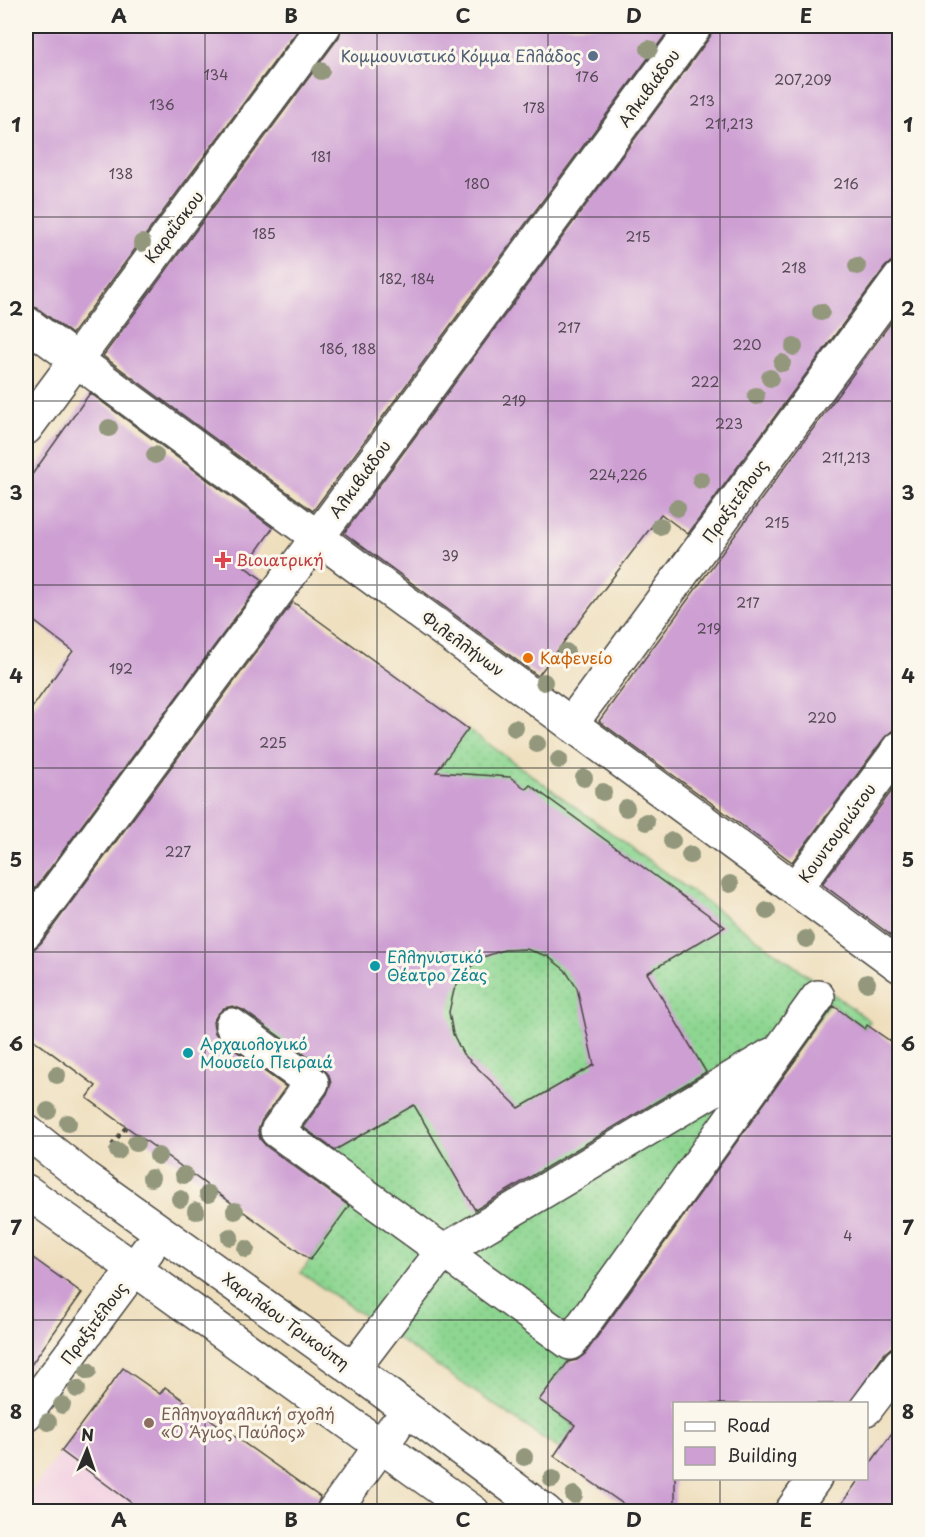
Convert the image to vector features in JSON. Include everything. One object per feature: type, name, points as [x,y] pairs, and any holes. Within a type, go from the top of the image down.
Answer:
[{"type":"street","name":"Καραΐσκου","points":[[26,428],[324,26]]},
{"type":"street","name":"Αλκιβιάδου","points":[[26,932],[695,26]]},
{"type":"street","name":"Πραξιτέλους","points":[[571,724],[900,278]]},
{"type":"street","name":"Φιλελλήνων","points":[[26,323],[900,966]]},
{"type":"street","name":"Κουντουριώτου","points":[[795,889],[900,748]]},
{"type":"street","points":[[232,1025],[312,1083],[277,1131],[570,1343],[818,998]]},
{"type":"street","points":[[353,1369],[442,1252],[780,1049]]},
{"type":"street","name":"Χαριλάου Τρικούπη","points":[[26,1131],[86,1178],[353,1369],[546,1512]]},
{"type":"street","points":[[26,1191],[473,1512]]},
{"type":"street","name":"Πραξιτέλους","points":[[26,1414],[161,1232]]},
{"type":"street","points":[[868,1408],[900,1365]]},
{"type":"street","points":[[333,1512],[408,1411]]},
{"type":"street","points":[[791,1512],[814,1480]]},
{"type":"path","points":[[114,1143],[126,1127]]},
{"type":"shaded area","name":"Ελληνογαλλική σχολή «Ο Άγιος Παύλος»","points":[[123,1368],[160,1394],[165,1387],[310,1490],[295,1512],[26,1511],[26,1498]]},
{"type":"green space","points":[[468,729],[870,1021],[865,1029],[830,1003],[540,1400],[575,1426],[559,1449],[301,1273],[354,1198],[264,1132],[299,1085],[226,1032],[323,900]]},
{"type":"building","points":[[26,26],[301,26],[72,334],[37,308],[26,305]]},
{"type":"building","points":[[342,26],[672,26],[313,511],[103,356],[339,37]]},
{"type":"building","points":[[713,26],[900,26],[900,260],[892,261],[885,267],[688,534],[661,514],[538,676],[344,533],[710,37]]},
{"type":"building","points":[[900,310],[900,730],[892,731],[885,737],[792,862],[599,721]]},
{"type":"building","points":[[90,393],[273,528],[245,567],[263,580],[26,901],[26,716],[73,651],[26,615],[26,483]]},
{"type":"building","points":[[293,602],[468,729],[436,772],[510,777],[526,789],[530,785],[725,927],[647,973],[706,1072],[475,1210],[414,1105],[335,1150],[303,1127],[327,1094],[331,1084],[329,1075],[323,1068],[243,1010],[233,1006],[224,1008],[213,1022],[215,1033],[221,1040],[286,1087],[262,1120],[258,1130],[260,1139],[266,1146],[349,1206],[310,1260],[87,1098],[96,1086],[26,1034],[26,950],[34,949],[41,943]],"holes":[[[526,949],[547,956],[565,970],[577,988],[594,1065],[519,1108],[463,1054],[453,1034],[449,1012],[454,990],[466,971],[483,957],[504,950]]]},
{"type":"building","points":[[900,780],[900,942],[822,884]]},
{"type":"building","points":[[834,1006],[865,1029],[867,1025],[900,1048],[900,1346],[892,1347],[885,1353],[850,1402],[673,1402],[675,1512],[635,1512],[554,1456],[575,1425],[539,1400],[568,1362],[577,1360],[585,1354]]},
{"type":"building","points":[[26,1253],[82,1293],[26,1372]]},
{"type":"building","name":"Ελληνογαλλική σχολή «Ο Άγιος Παύλος»","points":[[123,1368],[160,1394],[165,1387],[320,1497],[315,1512],[144,1512],[61,1451]]},
{"type":"building","points":[[900,1422],[900,1512],[836,1512],[858,1480],[868,1480],[868,1467]]},
{"type":"place","name":"Κομμουνιστικό Κόμμα Ελλάδος","points":[[593,56]]},
{"type":"place","name":"Βιοιατρική","points":[[223,560]]},
{"type":"place","name":"Καφενείο","points":[[528,658]]},
{"type":"place","name":"Ελληνιστικό Θέατρο Ζέας","points":[[375,966]]},
{"type":"place","name":"Αρχαιολογικό Μουσείο Πειραιά","points":[[188,1053]]},
{"type":"place","name":"Ελληνογαλλική σχολή «Ο Άγιος Παύλος»","points":[[149,1423]]}]
